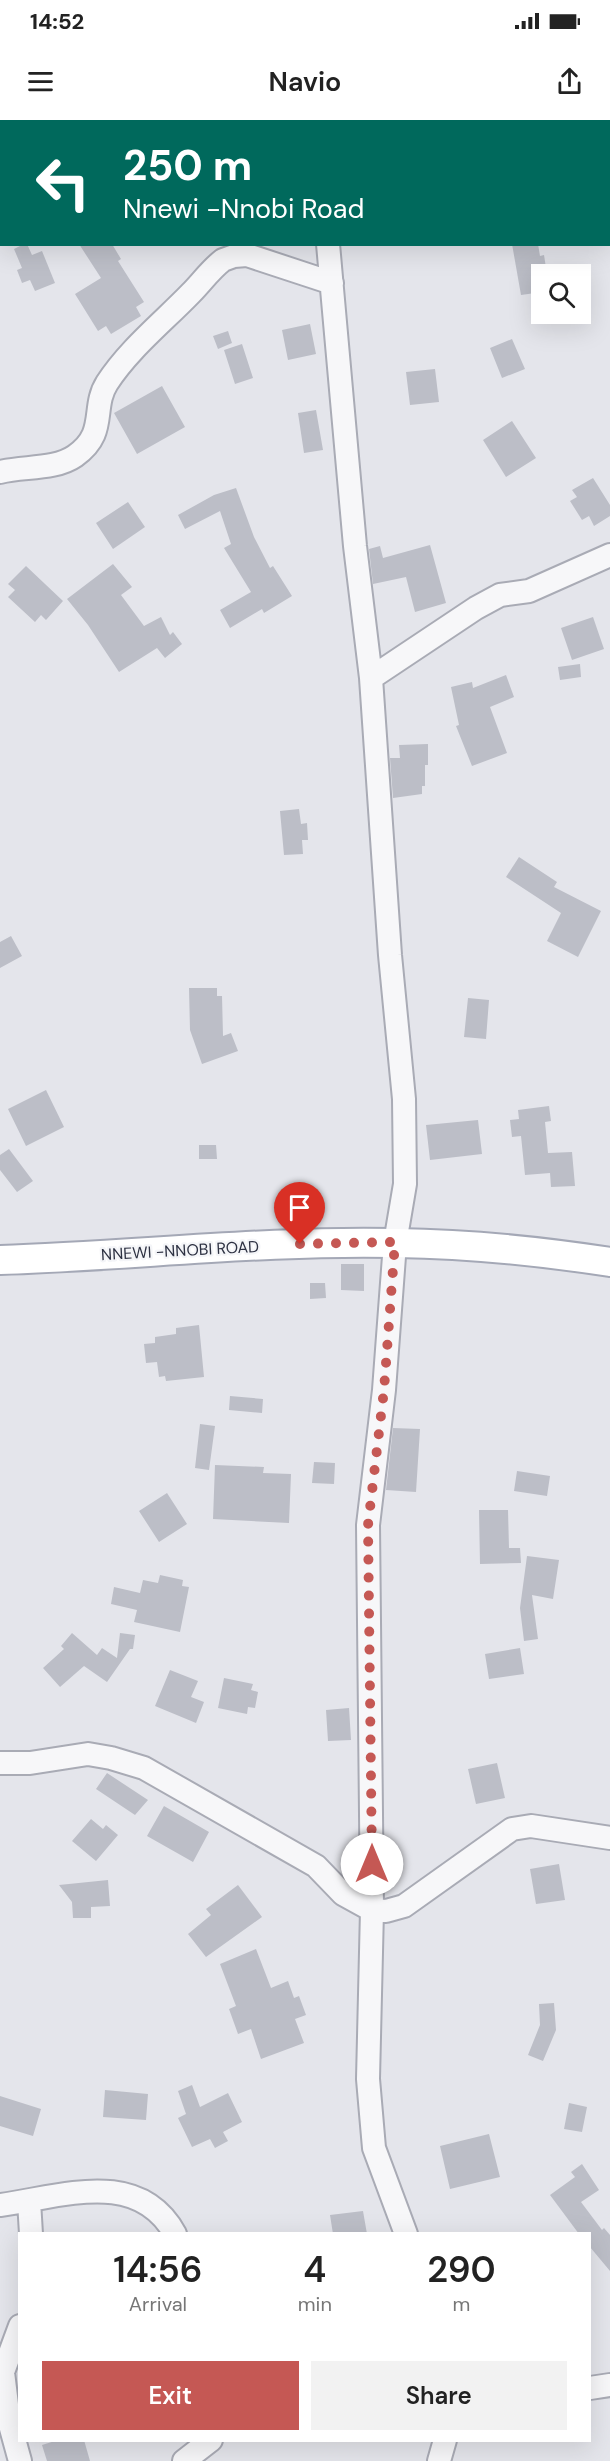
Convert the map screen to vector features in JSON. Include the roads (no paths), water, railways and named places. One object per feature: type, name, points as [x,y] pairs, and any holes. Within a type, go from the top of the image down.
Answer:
[{"type":"main road","name":"NNEWI -NNOBI ROAD","points":[[0,1260],[252,1245],[395,1242],[485,1246],[610,1262]]},
{"type":"street","points":[[328,246],[356,546],[371,678],[392,976],[404,1100],[405,1184],[395,1242],[384,1390],[368,1525],[372,1910],[368,2079],[374,2148],[405,2232]]},
{"type":"street","points":[[0,472],[59,463],[75,456],[87,444],[98,427],[101,393],[108,381],[132,352],[223,260],[247,255],[332,283]]},
{"type":"street","points":[[371,678],[476,608],[500,595],[529,591],[610,555]]},
{"type":"street","points":[[0,1763],[30,1763],[88,1754],[144,1768],[316,1866],[343,1894],[372,1910],[386,1911],[404,1906],[512,1829],[531,1826],[610,1838]]},
{"type":"street","points":[[0,2205],[100,2189],[133,2195],[153,2205],[168,2221],[174,2232]]},
{"type":"street","points":[[29,2201],[31,2232]]},
{"type":"street","points":[[18,2331],[3,2372],[9,2421],[20,2461]]},
{"type":"street","points":[[591,2388],[610,2385]]},
{"type":"street","points":[[184,2461],[208,2442]]},
{"type":"street","points":[[439,2461],[444,2442]]}]
